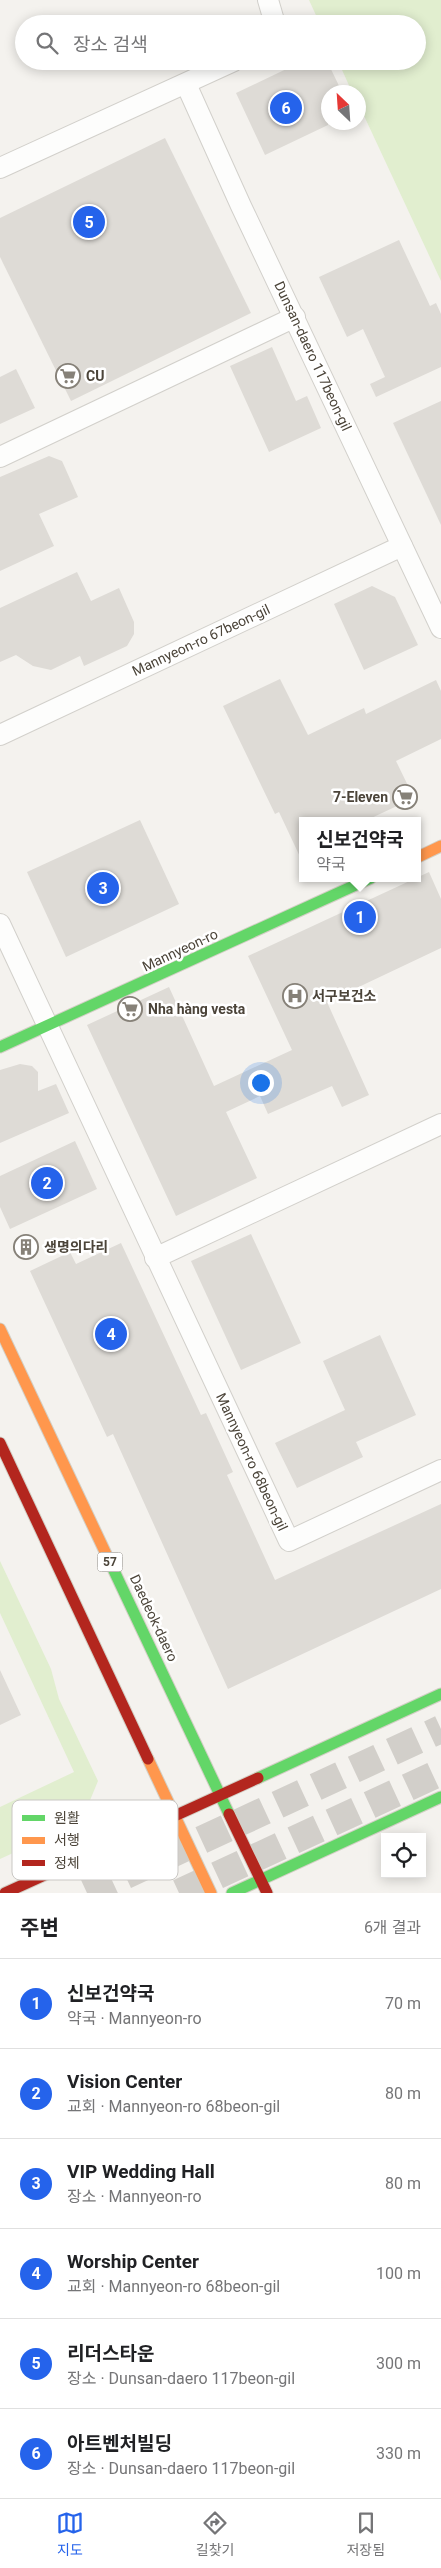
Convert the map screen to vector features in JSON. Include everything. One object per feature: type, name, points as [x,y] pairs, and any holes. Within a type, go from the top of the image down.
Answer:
[{"type":"main road","points":[[421,856],[441,846]]},
{"type":"main road","name":"Mannyeon-ro","points":[[0,1047],[362,882]]},
{"type":"main road","name":"Daedeok-daero","points":[[0,1329],[267,1893]]},
{"type":"main road","points":[[0,1443],[167,1800]]},
{"type":"main road","points":[[178,1815],[441,1694]]},
{"type":"main road","points":[[232,1893],[441,1797]]},
{"type":"main road","points":[[178,1822],[211,1893]]},
{"type":"main road","points":[[5,1893],[34,1880]]},
{"type":"street","points":[[268,0],[272,15]]},
{"type":"street","points":[[0,168],[215,70]]},
{"type":"street","name":"Dunsan-daero 117beon-gil","points":[[186,84],[241,206],[441,628]]},
{"type":"street","points":[[0,457],[295,317]]},
{"type":"street","name":"Mannyeon-ro 67beon-gil","points":[[0,735],[402,546]]},
{"type":"street","points":[[0,924],[49,1026]]},
{"type":"street","name":"Mannyeon-ro 68beon-gil","points":[[49,1026],[290,1541],[441,1470]]},
{"type":"street","points":[[156,1258],[441,1124]]},
{"type":"green space","points":[[309,0],[441,0],[441,281],[366,120],[366,85],[349,85],[342,70],[426,70],[426,15],[316,15]]},
{"type":"green space","points":[[0,1561],[51,1669],[59,1699],[98,1781],[90,1800],[15,1800],[74,1772],[0,1613]]},
{"type":"green space","points":[[12,1801],[12,1854],[0,1859],[0,1807]]},
{"type":"building","points":[[284,70],[331,70],[339,85],[321,85],[321,128],[265,155],[236,93]]},
{"type":"building","points":[[165,138],[251,313],[71,401],[0,257],[0,218]]},
{"type":"building","points":[[399,240],[430,306],[436,303],[441,314],[441,367],[376,397],[370,384],[385,377],[363,329],[347,337],[319,277]]},
{"type":"building","points":[[272,347],[296,401],[307,396],[321,428],[269,452],[230,366]]},
{"type":"building","points":[[16,369],[35,408],[0,424],[0,377]]},
{"type":"building","points":[[441,401],[441,525],[393,423]]},
{"type":"building","points":[[49,456],[62,461],[78,497],[39,514],[54,546],[0,571],[0,477]]},
{"type":"building","points":[[77,572],[91,601],[119,588],[134,622],[134,634],[127,646],[84,666],[80,656],[51,670],[33,666],[16,655],[0,662],[0,608]]},
{"type":"building","points":[[372,586],[395,597],[418,645],[364,670],[334,604]]},
{"type":"building","points":[[280,679],[308,735],[364,708],[366,714],[436,680],[441,691],[441,739],[396,761],[414,798],[374,817],[299,817],[299,855],[279,812],[275,814],[223,706]]},
{"type":"building","points":[[140,820],[179,904],[66,957],[27,872]]},
{"type":"building","points":[[429,872],[441,899],[441,948],[327,1002],[369,1095],[342,1107],[332,1086],[268,1114],[260,1096],[226,1112],[257,1178],[176,1216],[87,1025],[169,987],[214,1086],[292,1050],[248,956],[407,882],[421,882],[421,876]]},
{"type":"building","points":[[20,1064],[32,1066],[38,1072],[38,1091],[56,1084],[69,1113],[0,1143],[0,1070]]},
{"type":"building","points":[[75,1141],[97,1189],[10,1229],[0,1207],[0,1176]]},
{"type":"building","points":[[251,1234],[301,1343],[241,1370],[191,1261]]},
{"type":"building","points":[[121,1243],[201,1415],[206,1413],[233,1472],[227,1475],[275,1580],[441,1504],[441,1589],[228,1689],[113,1434],[107,1437],[30,1271],[70,1252],[76,1264]]},
{"type":"building","points":[[380,1335],[416,1415],[356,1442],[363,1457],[297,1488],[275,1443],[345,1410],[323,1361]]},
{"type":"building","points":[[0,1670],[21,1715],[0,1725]]},
{"type":"tunnel","points":[[178,1851],[441,1729]]},
{"type":"tunnel","points":[[179,1893],[441,1772]]},
{"type":"tunnel","points":[[87,1893],[115,1880]]},
{"type":"traffic: fast","points":[[0,1047],[362,882]]},
{"type":"traffic: fast","points":[[107,1556],[229,1814]]},
{"type":"traffic: fast","points":[[258,1778],[441,1694]]},
{"type":"traffic: fast","points":[[232,1893],[441,1797]]},
{"type":"traffic: slow","points":[[421,856],[441,846]]},
{"type":"traffic: slow","points":[[0,1329],[107,1556]]},
{"type":"traffic: slow","points":[[148,1759],[167,1800]]},
{"type":"traffic: slow","points":[[178,1823],[211,1893]]},
{"type":"traffic: jam","points":[[0,1443],[148,1759]]},
{"type":"traffic: jam","points":[[178,1814],[258,1778]]},
{"type":"traffic: jam","points":[[229,1814],[267,1893]]},
{"type":"traffic: jam","points":[[5,1893],[34,1880]]},
{"type":"place","name":"아트벤처빌딩","points":[[286,108]]},
{"type":"place","name":"리더스타운","points":[[89,222]]},
{"type":"place","name":"CU","points":[[68,376]]},
{"type":"place","name":"7-Eleven","points":[[405,797]]},
{"type":"place","name":"VIP Wedding Hall","points":[[103,888]]},
{"type":"place","name":"신보건약국","points":[[360,917]]},
{"type":"place","name":"서구보건소","points":[[295,996]]},
{"type":"place","name":"Nha hàng vesta","points":[[130,1009]]},
{"type":"place","name":"Vision Center","points":[[47,1183]]},
{"type":"place","name":"생명의다리","points":[[26,1247]]},
{"type":"place","name":"Worship Center","points":[[111,1334]]}]
